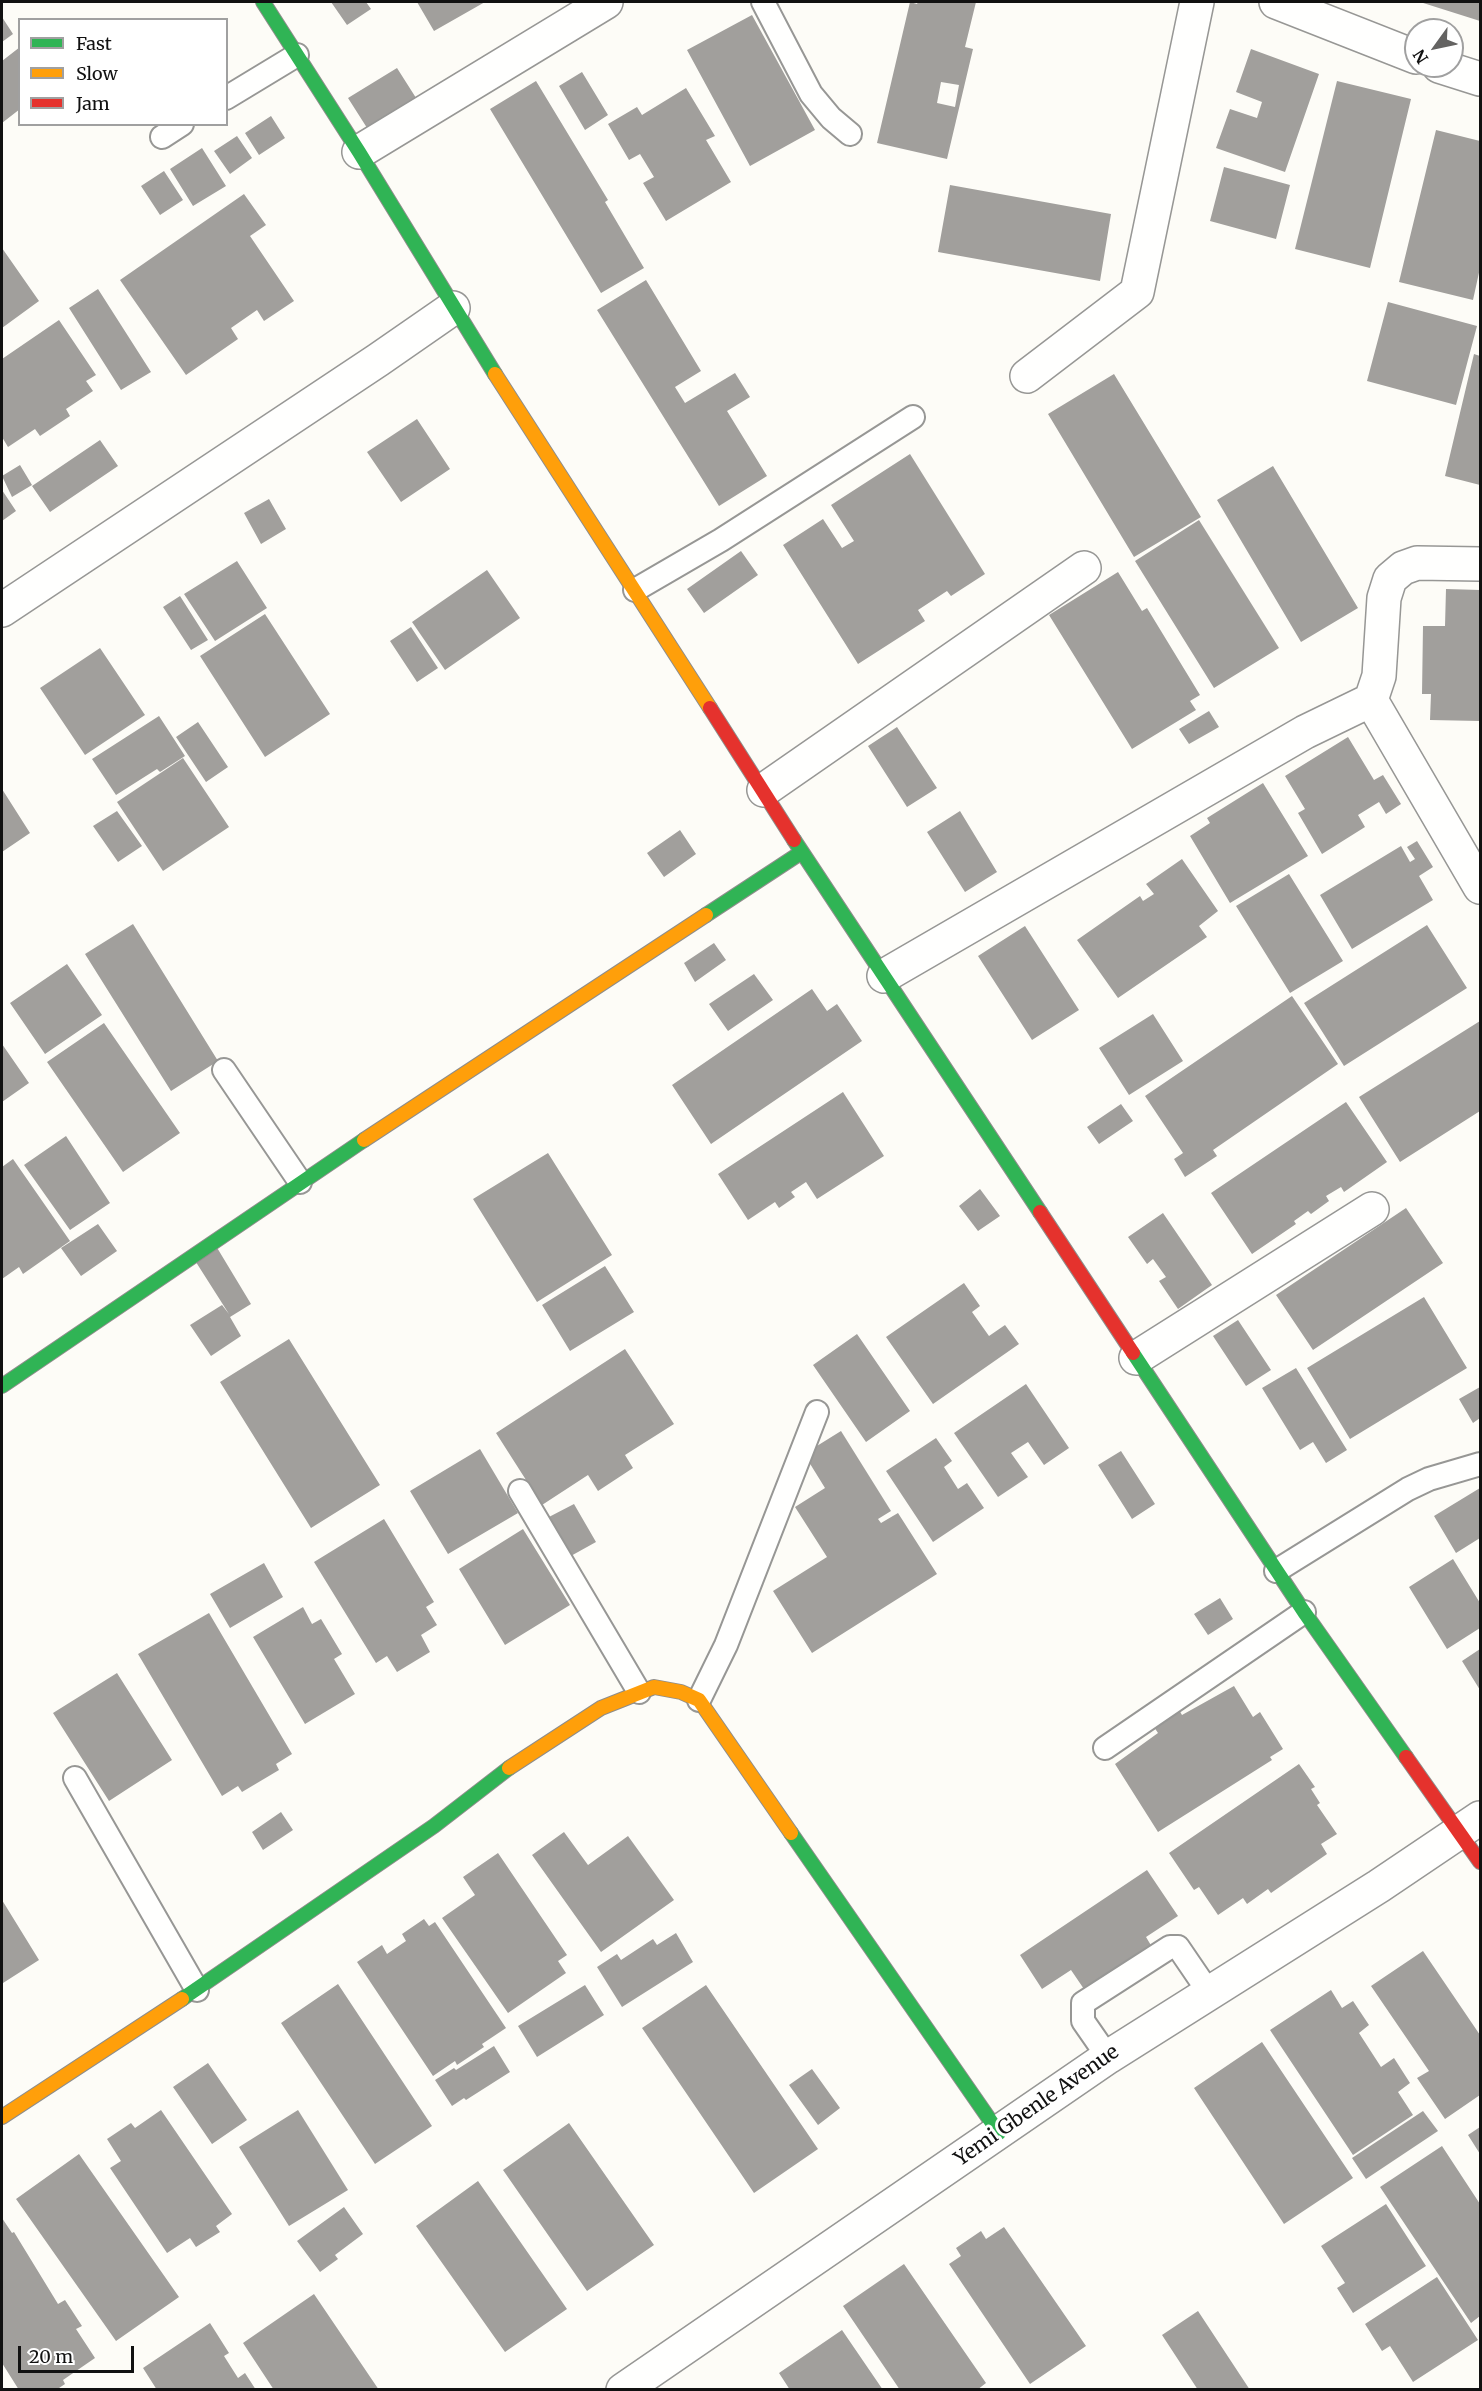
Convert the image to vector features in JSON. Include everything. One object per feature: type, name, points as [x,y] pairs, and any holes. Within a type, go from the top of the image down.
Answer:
[{"type":"street","points":[[263,2],[359,152],[453,308],[802,852],[1304,1612],[1470,1825],[1480,1862]]},
{"type":"street","points":[[359,152],[606,2]]},
{"type":"street","points":[[1027,376],[1137,292],[1197,2]]},
{"type":"street","points":[[1276,2],[1404,52]]},
{"type":"street","points":[[1464,74],[1480,79]]},
{"type":"street","points":[[2,610],[453,308]]},
{"type":"street","points":[[884,976],[1305,732],[1371,700],[1379,676],[1384,598],[1390,579],[1403,568],[1417,563],[1480,564]]},
{"type":"street","points":[[764,790],[1084,568]]},
{"type":"street","points":[[1371,700],[1480,887]]},
{"type":"street","points":[[2,1386],[300,1182],[802,852]]},
{"type":"street","points":[[1136,1358],[1372,1209]]},
{"type":"street","points":[[2,2117],[197,1990],[434,1826],[519,1761],[601,1708],[654,1687],[681,1692],[699,1700],[999,2133]]},
{"type":"street","name":"Yemi Gbenle Avenue","points":[[623,2390],[1108,2057],[1208,1991],[1379,1886],[1470,1825]]},
{"type":"lane","points":[[763,2],[811,94],[831,118],[850,134]]},
{"type":"lane","points":[[228,97],[297,55]]},
{"type":"lane","points":[[162,137],[179,126]]},
{"type":"lane","points":[[635,590],[721,540],[913,417]]},
{"type":"lane","points":[[224,1070],[300,1182]]},
{"type":"lane","points":[[699,1700],[726,1645],[816,1412]]},
{"type":"lane","points":[[1276,1571],[1408,1490],[1429,1479],[1480,1464]]},
{"type":"lane","points":[[520,1491],[639,1692]]},
{"type":"lane","points":[[1105,1748],[1304,1612]]},
{"type":"lane","points":[[75,1778],[197,1990]]},
{"type":"lane","points":[[1108,2057],[1083,2021],[1083,2003],[1170,1947],[1178,1947],[1208,1991]]},
{"type":"building","points":[[331,2],[366,2],[371,9],[347,25]]},
{"type":"building","points":[[417,2],[485,2],[434,31]]},
{"type":"building","points":[[910,2],[917,4],[918,2],[976,2],[965,47],[973,49],[947,159],[877,143]],"holes":[[[941,82],[959,85],[955,107],[937,103]]]},
{"type":"building","points":[[1420,2],[1480,2],[1480,21]]},
{"type":"building","points":[[752,15],[815,130],[750,166],[687,50]]},
{"type":"building","points":[[2,17],[13,34],[2,42]]},
{"type":"building","points":[[18,49],[18,111],[2,123],[2,61]]},
{"type":"building","points":[[1251,49],[1319,74],[1285,172],[1216,148],[1230,109],[1257,118],[1262,102],[1236,92]]},
{"type":"building","points":[[397,68],[418,101],[369,131],[348,98]]},
{"type":"building","points":[[582,72],[608,115],[585,130],[559,86]]},
{"type":"building","points":[[536,81],[608,200],[605,202],[644,268],[601,293],[490,109]]},
{"type":"building","points":[[1337,81],[1411,99],[1370,268],[1295,249]]},
{"type":"building","points":[[686,88],[715,136],[706,140],[731,182],[666,221],[643,183],[654,177],[640,154],[629,160],[608,124],[637,107],[642,115]]},
{"type":"building","points":[[271,116],[285,138],[259,155],[245,133]]},
{"type":"building","points":[[1436,130],[1480,141],[1480,268],[1473,300],[1399,282]]},
{"type":"building","points":[[237,136],[252,158],[230,174],[214,151]]},
{"type":"building","points":[[202,148],[226,186],[193,206],[170,169]]},
{"type":"building","points":[[1224,167],[1290,185],[1276,239],[1210,221]]},
{"type":"building","points":[[164,171],[183,200],[160,215],[141,186]]},
{"type":"building","points":[[950,185],[1111,214],[1100,281],[938,252]]},
{"type":"building","points":[[244,194],[266,225],[250,236],[294,301],[264,321],[257,310],[231,328],[238,339],[186,375],[120,280]]},
{"type":"building","points":[[2,248],[39,301],[2,328]]},
{"type":"building","points":[[646,280],[701,371],[675,387],[685,403],[735,373],[750,397],[727,411],[767,476],[719,506],[597,310]]},
{"type":"building","points":[[98,289],[151,372],[121,390],[69,308]]},
{"type":"building","points":[[1388,302],[1477,326],[1456,405],[1367,381]]},
{"type":"building","points":[[59,320],[96,375],[86,381],[93,391],[66,409],[70,416],[40,436],[35,429],[8,447],[2,437],[2,359]]},
{"type":"building","points":[[1474,354],[1480,356],[1480,485],[1445,476]]},
{"type":"building","points":[[1114,374],[1201,517],[1134,557],[1048,414]]},
{"type":"building","points":[[417,419],[450,469],[401,502],[367,452]]},
{"type":"building","points":[[100,440],[118,466],[50,512],[32,486]]},
{"type":"building","points":[[910,454],[985,574],[951,596],[947,591],[918,610],[925,621],[858,664],[783,545],[823,519],[842,548],[854,541],[831,505]]},
{"type":"building","points":[[20,465],[32,485],[12,497],[2,476]]},
{"type":"building","points":[[1273,466],[1358,608],[1301,642],[1217,500]]},
{"type":"building","points":[[2,490],[16,511],[2,521]]},
{"type":"building","points":[[269,499],[286,529],[261,544],[244,513]]},
{"type":"building","points":[[1199,520],[1279,648],[1214,688],[1135,561]]},
{"type":"building","points":[[741,551],[758,575],[704,613],[687,589]]},
{"type":"building","points":[[237,561],[267,608],[215,641],[184,594]]},
{"type":"building","points":[[487,570],[520,618],[445,670],[412,622]]},
{"type":"building","points":[[1118,572],[1142,611],[1147,608],[1200,695],[1190,701],[1196,710],[1132,749],[1049,615]]},
{"type":"building","points":[[1446,589],[1480,590],[1480,721],[1430,720],[1431,694],[1422,694],[1423,626],[1445,626]]},
{"type":"building","points":[[180,596],[208,640],[191,650],[163,607]]},
{"type":"building","points":[[265,614],[330,714],[265,757],[200,656]]},
{"type":"building","points":[[411,627],[438,668],[417,682],[390,641]]},
{"type":"building","points":[[100,648],[145,715],[85,755],[40,688]]},
{"type":"building","points":[[1209,711],[1219,727],[1189,744],[1179,729]]},
{"type":"building","points":[[159,716],[185,756],[160,772],[157,769],[116,795],[92,759]]},
{"type":"building","points":[[198,722],[228,767],[206,782],[176,737]]},
{"type":"building","points":[[897,727],[937,788],[907,807],[868,746]]},
{"type":"building","points":[[1348,737],[1374,780],[1383,775],[1401,804],[1386,814],[1379,802],[1358,815],[1365,827],[1322,854],[1298,813],[1305,809],[1285,776]]},
{"type":"building","points":[[183,758],[229,827],[163,871],[117,802]]},
{"type":"building","points":[[1263,783],[1308,856],[1230,903],[1190,836],[1210,823],[1207,818]]},
{"type":"building","points":[[2,789],[30,833],[2,852]]},
{"type":"building","points":[[117,811],[142,846],[118,862],[93,826]]},
{"type":"building","points":[[960,811],[997,872],[965,892],[927,832]]},
{"type":"building","points":[[680,830],[696,854],[664,877],[647,853]]},
{"type":"building","points":[[1417,841],[1433,867],[1419,876],[1433,900],[1352,949],[1320,895],[1401,846],[1410,862],[1415,859],[1407,847]]},
{"type":"building","points":[[1182,859],[1218,911],[1199,926],[1207,937],[1118,998],[1077,940],[1140,896],[1143,901],[1154,894],[1146,884]]},
{"type":"building","points":[[1289,874],[1343,961],[1290,993],[1236,906]]},
{"type":"building","points":[[133,924],[218,1061],[171,1091],[85,954]]},
{"type":"building","points":[[1427,925],[1467,988],[1344,1066],[1304,1003]]},
{"type":"building","points":[[1025,926],[1079,1010],[1032,1040],[978,956]]},
{"type":"building","points":[[714,943],[726,960],[695,982],[684,963]]},
{"type":"building","points":[[67,964],[102,1015],[45,1054],[10,1003]]},
{"type":"building","points":[[754,974],[773,1000],[728,1031],[709,1004]]},
{"type":"building","points":[[812,989],[827,1011],[837,1004],[862,1041],[711,1144],[672,1085]]},
{"type":"building","points":[[1292,996],[1338,1064],[1213,1150],[1217,1156],[1185,1177],[1174,1159],[1183,1153],[1145,1096]]},
{"type":"building","points":[[1153,1014],[1183,1061],[1129,1095],[1099,1048]]},
{"type":"building","points":[[1480,1021],[1480,1111],[1400,1162],[1359,1097]]},
{"type":"building","points":[[104,1023],[180,1133],[123,1172],[47,1062]]},
{"type":"building","points":[[2,1044],[29,1083],[2,1102]]},
{"type":"building","points":[[843,1092],[884,1156],[817,1199],[806,1182],[791,1192],[795,1197],[779,1208],[775,1202],[748,1220],[718,1174]]},
{"type":"building","points":[[1346,1102],[1387,1162],[1344,1192],[1341,1187],[1326,1196],[1329,1201],[1311,1214],[1308,1211],[1294,1221],[1296,1224],[1252,1254],[1211,1193]]},
{"type":"building","points":[[1121,1104],[1133,1121],[1099,1144],[1087,1127]]},
{"type":"building","points":[[66,1136],[110,1203],[70,1230],[24,1165]]},
{"type":"building","points":[[548,1153],[612,1255],[537,1302],[473,1199]]},
{"type":"building","points":[[13,1159],[70,1241],[23,1274],[19,1267],[2,1279],[2,1167]]},
{"type":"building","points":[[980,1189],[1000,1216],[978,1231],[959,1206]]},
{"type":"building","points":[[1406,1208],[1443,1263],[1313,1350],[1276,1295]]},
{"type":"building","points":[[1163,1213],[1212,1285],[1178,1309],[1159,1281],[1166,1277],[1153,1259],[1147,1264],[1128,1237]]},
{"type":"building","points":[[98,1224],[117,1251],[81,1276],[61,1248]]},
{"type":"building","points":[[216,1246],[251,1304],[230,1317],[241,1336],[211,1356],[190,1325],[222,1305],[229,1314],[194,1259]]},
{"type":"building","points":[[605,1266],[634,1312],[570,1351],[542,1305]]},
{"type":"building","points":[[964,1283],[980,1306],[972,1312],[989,1336],[1005,1325],[1019,1344],[933,1404],[886,1337]]},
{"type":"building","points":[[1424,1297],[1467,1368],[1350,1439],[1307,1368]]},
{"type":"building","points":[[1238,1320],[1271,1370],[1246,1386],[1213,1336]]},
{"type":"building","points":[[857,1334],[910,1411],[866,1442],[813,1365]]},
{"type":"building","points":[[289,1339],[380,1485],[311,1528],[220,1382]]},
{"type":"building","points":[[625,1349],[674,1424],[625,1455],[633,1468],[598,1491],[588,1475],[542,1505],[496,1433]]},
{"type":"building","points":[[1296,1368],[1347,1450],[1326,1463],[1313,1442],[1300,1450],[1262,1388]]},
{"type":"building","points":[[1026,1384],[1069,1448],[1044,1465],[1028,1442],[1011,1453],[1028,1477],[998,1497],[954,1433]]},
{"type":"building","points":[[1480,1387],[1480,1418],[1473,1423],[1459,1399]]},
{"type":"building","points":[[841,1431],[891,1511],[878,1519],[881,1523],[898,1513],[937,1574],[812,1653],[773,1591],[827,1557],[795,1507],[825,1488],[804,1454]]},
{"type":"building","points":[[936,1438],[952,1461],[944,1467],[958,1489],[967,1483],[984,1508],[933,1542],[886,1471]]},
{"type":"building","points":[[480,1449],[518,1513],[448,1554],[410,1491]]},
{"type":"building","points":[[1121,1451],[1155,1504],[1132,1519],[1098,1465]]},
{"type":"building","points":[[1480,1488],[1480,1538],[1456,1553],[1434,1516]]},
{"type":"building","points":[[574,1504],[596,1542],[569,1557],[547,1518]]},
{"type":"building","points":[[384,1519],[434,1602],[426,1607],[437,1625],[421,1635],[430,1652],[397,1672],[387,1656],[376,1663],[314,1562]]},
{"type":"building","points":[[523,1529],[570,1605],[505,1645],[459,1569]]},
{"type":"building","points":[[1453,1559],[1480,1603],[1480,1628],[1447,1649],[1409,1587]]},
{"type":"building","points":[[264,1563],[283,1597],[230,1628],[210,1594]]},
{"type":"building","points":[[1220,1598],[1233,1619],[1208,1635],[1194,1614]]},
{"type":"building","points":[[303,1607],[312,1624],[321,1619],[342,1654],[334,1659],[355,1694],[305,1724],[253,1637]]},
{"type":"building","points":[[209,1613],[292,1754],[276,1764],[279,1770],[242,1792],[238,1786],[222,1796],[138,1654]]},
{"type":"building","points":[[1480,1649],[1480,1690],[1462,1661]]},
{"type":"building","points":[[117,1673],[172,1760],[109,1801],[53,1713]]},
{"type":"building","points":[[1234,1686],[1253,1717],[1260,1712],[1283,1749],[1270,1757],[1272,1760],[1158,1832],[1115,1764],[1158,1733],[1152,1724],[1178,1708],[1182,1715]]},
{"type":"building","points":[[1299,1764],[1315,1787],[1311,1789],[1320,1803],[1317,1805],[1337,1834],[1321,1844],[1327,1854],[1271,1893],[1268,1889],[1247,1904],[1243,1898],[1218,1915],[1199,1887],[1194,1890],[1169,1853]]},
{"type":"building","points":[[281,1812],[293,1830],[263,1850],[252,1832]]},
{"type":"building","points":[[564,1832],[588,1865],[628,1836],[674,1900],[601,1952],[532,1855]]},
{"type":"building","points":[[498,1853],[567,1955],[558,1961],[566,1973],[508,2013],[442,1918],[475,1895],[463,1877]]},
{"type":"building","points":[[1147,1870],[1178,1916],[1146,1937],[1152,1947],[1086,1992],[1071,1970],[1042,1989],[1020,1955]]},
{"type":"building","points":[[2,1900],[39,1960],[3,1983],[2,1981]]},
{"type":"building","points":[[424,1919],[429,1926],[435,1922],[506,2028],[482,2044],[484,2047],[457,2065],[455,2061],[433,2076],[357,1962],[382,1945],[387,1954],[406,1941],[402,1934]]},
{"type":"building","points":[[676,1933],[693,1962],[622,2007],[597,1967],[617,1954],[621,1960],[653,1939],[657,1945]]},
{"type":"building","points":[[1423,1951],[1480,2035],[1480,2095],[1445,2119],[1417,2078],[1429,2071],[1371,1986]]},
{"type":"building","points":[[338,1984],[432,2126],[375,2164],[281,2023]]},
{"type":"building","points":[[585,1985],[604,2015],[537,2057],[518,2026]]},
{"type":"building","points":[[706,1985],[818,2149],[754,2193],[642,2028]]},
{"type":"building","points":[[1331,1990],[1342,2008],[1353,2001],[1369,2025],[1359,2033],[1381,2067],[1394,2058],[1410,2083],[1398,2092],[1413,2115],[1353,2155],[1270,2030]]},
{"type":"building","points":[[1262,2042],[1353,2178],[1284,2224],[1194,2088]]},
{"type":"building","points":[[494,2046],[510,2072],[466,2100],[464,2098],[452,2106],[435,2080],[454,2068],[456,2070]]},
{"type":"building","points":[[208,2063],[247,2120],[212,2144],[173,2087]]},
{"type":"building","points":[[812,2069],[840,2108],[818,2125],[789,2085]]},
{"type":"building","points":[[161,2110],[232,2214],[216,2226],[220,2232],[196,2247],[190,2238],[167,2253],[110,2168],[121,2161],[107,2139],[131,2123],[135,2128]]},
{"type":"building","points":[[298,2110],[348,2190],[289,2226],[239,2147]]},
{"type":"building","points":[[1423,2111],[1438,2131],[1366,2179],[1352,2158]]},
{"type":"building","points":[[569,2123],[654,2245],[587,2291],[503,2170]]},
{"type":"building","points":[[1480,2127],[1480,2154],[1468,2135]]},
{"type":"building","points":[[1442,2146],[1480,2204],[1480,2316],[1471,2323],[1380,2187]]},
{"type":"building","points":[[79,2154],[179,2297],[116,2341],[16,2199]]},
{"type":"building","points":[[478,2181],[567,2309],[505,2352],[416,2226]]},
{"type":"building","points":[[1386,2204],[1426,2266],[1353,2313],[1337,2288],[1345,2283],[1321,2246]]},
{"type":"building","points":[[344,2207],[363,2234],[335,2255],[338,2259],[320,2272],[297,2241]]},
{"type":"building","points":[[2,2218],[12,2233],[14,2232],[58,2304],[65,2300],[82,2326],[76,2329],[95,2358],[63,2380],[65,2384],[56,2390],[19,2390],[2,2363]]},
{"type":"building","points":[[1004,2227],[1086,2346],[1030,2384],[949,2264],[961,2256],[956,2248],[981,2231],[986,2239]]},
{"type":"building","points":[[904,2264],[986,2383],[977,2390],[900,2390],[843,2306]]},
{"type":"building","points":[[1437,2277],[1478,2340],[1413,2382],[1390,2346],[1382,2351],[1365,2324]]},
{"type":"building","points":[[314,2294],[379,2390],[274,2390],[243,2343]]},
{"type":"building","points":[[1198,2311],[1250,2390],[1198,2390],[1162,2335]]},
{"type":"building","points":[[210,2323],[229,2353],[224,2356],[238,2378],[245,2373],[256,2390],[157,2390],[143,2368]]},
{"type":"building","points":[[842,2330],[883,2390],[790,2390],[779,2373]]},
{"type":"traffic: fast","points":[[263,2],[359,152],[495,374]]},
{"type":"traffic: fast","points":[[794,840],[1040,1212]]},
{"type":"traffic: fast","points":[[706,915],[802,852]]},
{"type":"traffic: fast","points":[[2,1386],[364,1140]]},
{"type":"traffic: fast","points":[[1133,1353],[1304,1612],[1406,1757]]},
{"type":"traffic: fast","points":[[182,1999],[434,1826],[509,1768]]},
{"type":"traffic: fast","points":[[791,1833],[999,2133]]},
{"type":"traffic: slow","points":[[495,374],[710,708]]},
{"type":"traffic: slow","points":[[364,1140],[706,915]]},
{"type":"traffic: slow","points":[[509,1768],[601,1708],[654,1687],[681,1692],[699,1700],[791,1833]]},
{"type":"traffic: slow","points":[[2,2117],[182,1999]]},
{"type":"traffic: jam","points":[[710,708],[794,840]]},
{"type":"traffic: jam","points":[[1040,1212],[1133,1353]]},
{"type":"traffic: jam","points":[[1406,1757],[1480,1862]]}]
